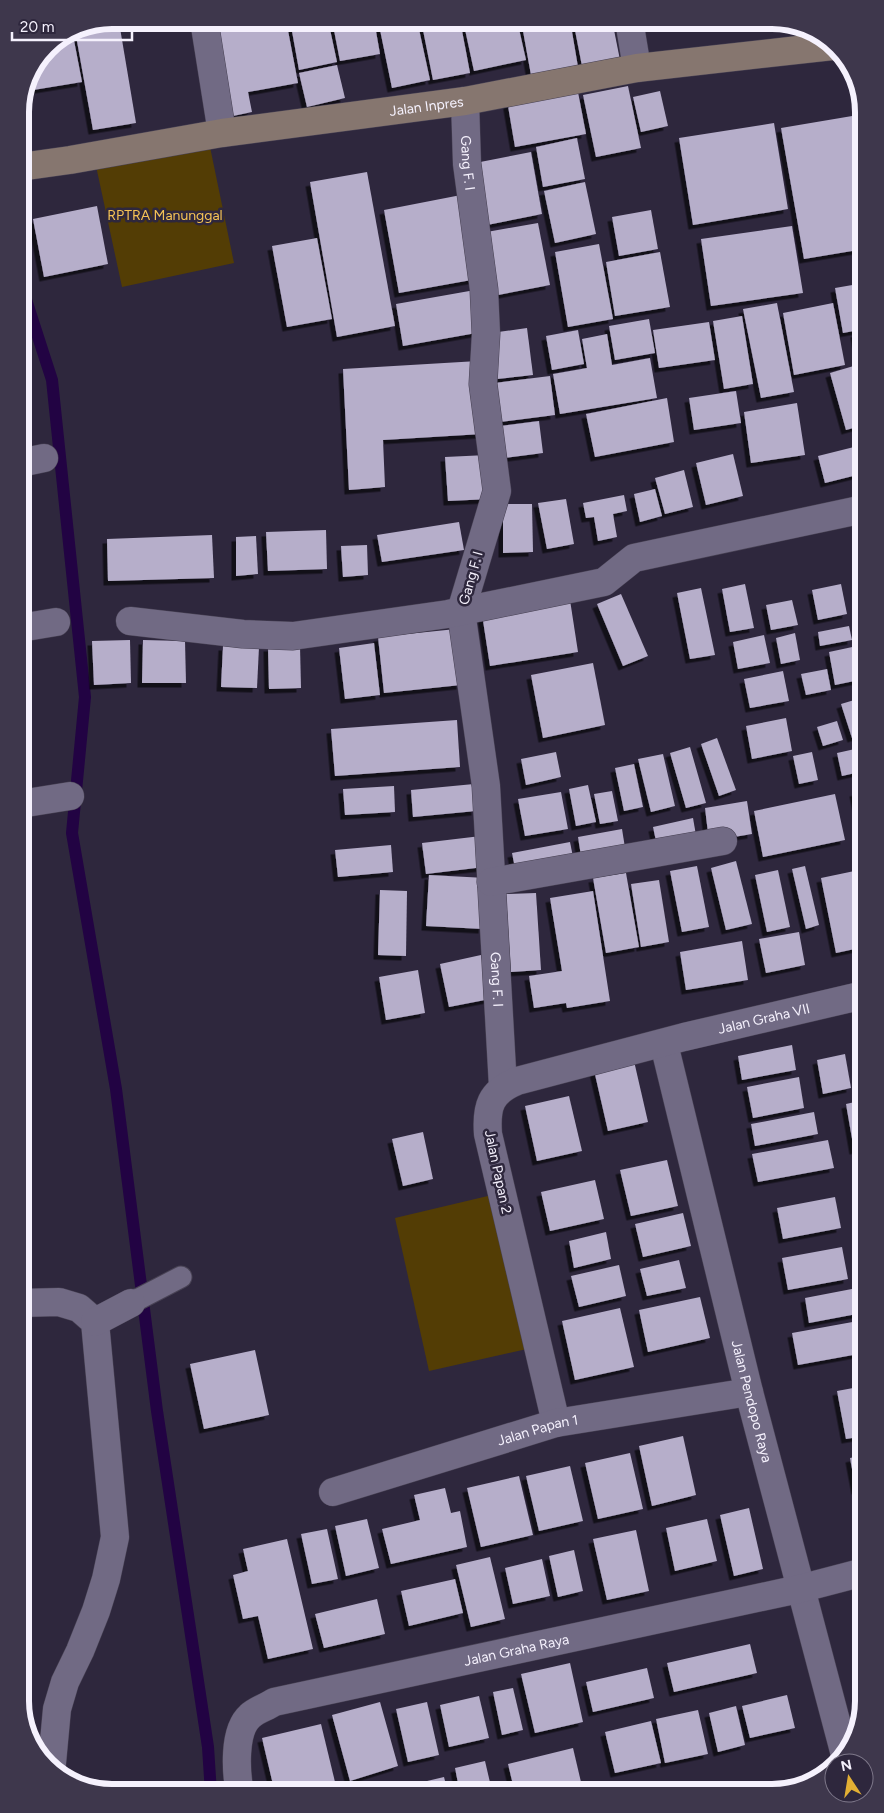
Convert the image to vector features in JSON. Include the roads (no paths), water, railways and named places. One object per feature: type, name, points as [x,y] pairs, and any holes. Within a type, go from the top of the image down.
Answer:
[{"type":"street","points":[[205,29],[222,133]]},
{"type":"street","points":[[630,29],[637,68]]},
{"type":"street","name":"Jalan Inpres","points":[[29,166],[222,133],[465,101],[637,68],[824,47]]},
{"type":"street","name":"Gang F. I","points":[[465,101],[467,164],[484,290],[486,333],[483,384],[497,491],[462,611],[486,786],[503,1087]]},
{"type":"street","points":[[130,620],[243,634],[293,636],[462,611],[604,582],[634,558],[855,511]]},
{"type":"street","points":[[29,626],[56,622]]},
{"type":"street","points":[[29,803],[70,796]]},
{"type":"street","points":[[491,882],[722,841]]},
{"type":"street","name":"Jalan Graha VII","points":[[664,1044],[684,1037],[855,997]]},
{"type":"street","points":[[503,1087],[516,1081],[664,1044]]},
{"type":"street","name":"Jalan Pendopo Raya","points":[[664,1044],[748,1392],[799,1589],[842,1746]]},
{"type":"street","name":"Jalan Papan 2","points":[[503,1087],[493,1098],[487,1117],[488,1134],[556,1423]]},
{"type":"street","points":[[29,1303],[59,1302],[79,1308],[95,1322],[115,1537],[96,1611],[65,1682],[57,1709],[52,1759]]},
{"type":"street","points":[[95,1322],[131,1303]]},
{"type":"street","name":"Jalan Papan 1","points":[[333,1492],[556,1423],[748,1392]]},
{"type":"street","name":"Jalan Graha Raya","points":[[238,1784],[238,1741],[249,1717],[274,1702],[799,1589],[855,1574]]},
{"type":"lane","points":[[131,1303],[181,1277]]},
{"type":"waterway","points":[[29,309],[52,380],[85,697],[72,833],[116,1089],[157,1411],[208,1747],[210,1784]]},
{"type":"park label","name":"RPTRA Manunggal","points":[[165,215]]}]
